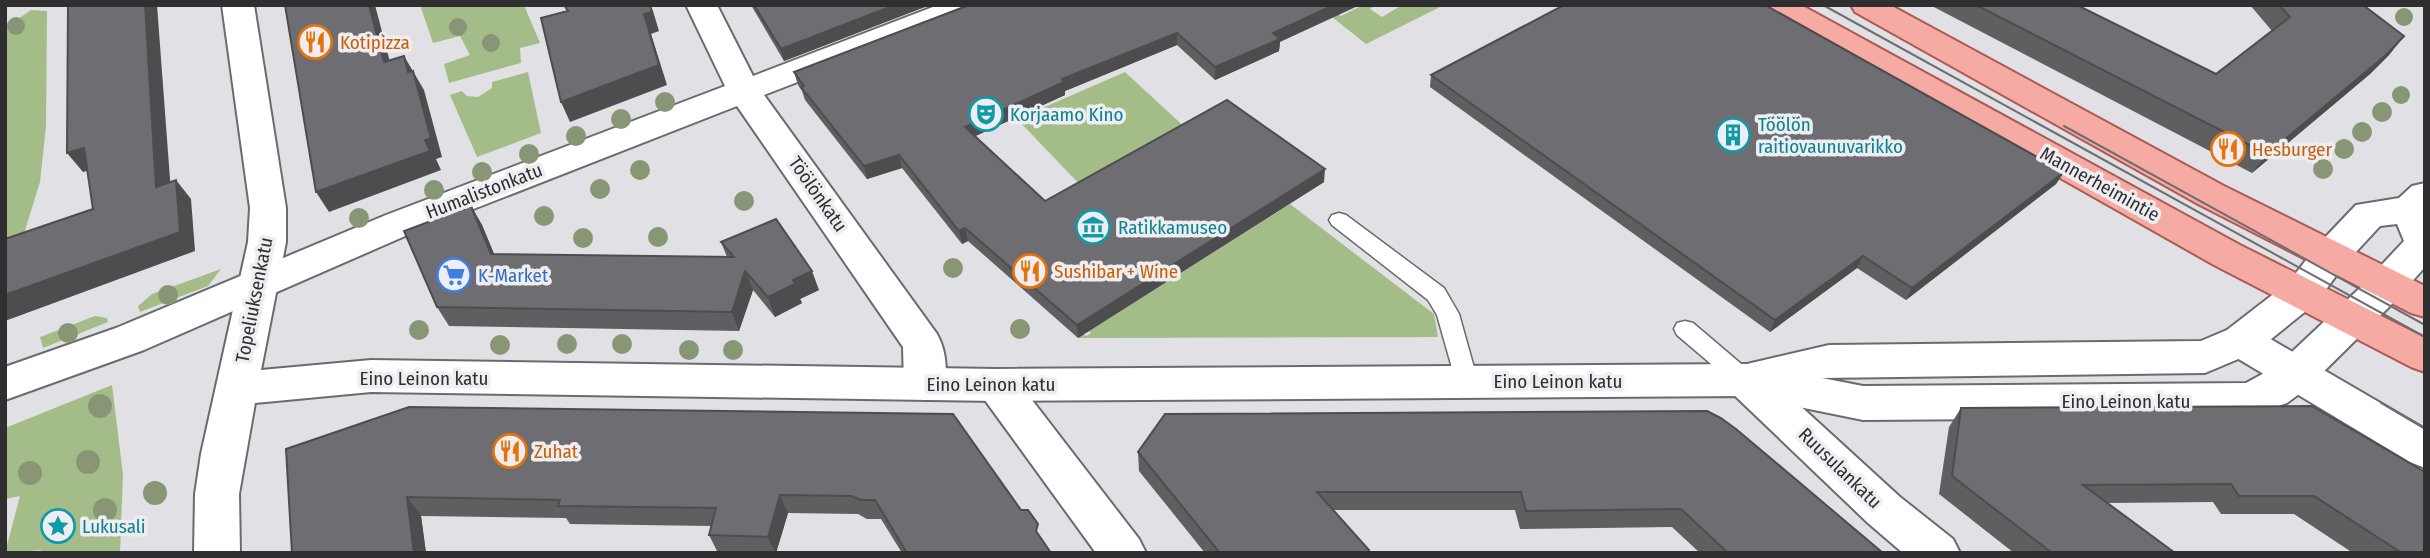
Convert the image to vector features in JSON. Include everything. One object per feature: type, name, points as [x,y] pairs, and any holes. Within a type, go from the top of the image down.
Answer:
[{"type":"main road","name":"Mannerheimintie","points":[[1778,5],[2227,255],[2425,356]]},
{"type":"main road","points":[[1866,5],[2211,195],[2425,303]]},
{"type":"street","name":"Topeliuksenkatu","points":[[216,553],[217,494],[267,242],[268,208],[238,5]]},
{"type":"street","name":"Töölönkatu","points":[[701,5],[744,91],[923,345],[925,384]]},
{"type":"street","name":"Humalistonkatu","points":[[5,384],[130,339],[257,287],[399,224],[967,5]]},
{"type":"street","name":"Eino Leinon katu","points":[[237,388],[371,376],[996,385],[1745,380],[1863,402],[2247,400],[2272,391],[2296,373],[2354,318],[2424,243],[2417,203],[2369,214],[2330,256],[2303,292],[2241,341],[2204,357],[1829,360],[1745,380]]},
{"type":"street","points":[[2241,341],[2425,450]]},
{"type":"street","name":"Ruusulankatu","points":[[1745,380],[1884,510],[1937,553]]},
{"type":"street","points":[[996,385],[1123,553]]},
{"type":"lane","points":[[1339,220],[1436,294],[1448,314],[1467,382]]},
{"type":"lane","points":[[1685,330],[1745,380]]},
{"type":"green space","points":[[420,5],[524,5],[540,43],[520,48],[521,63],[449,83],[444,64],[470,55],[460,36],[433,43]]},
{"type":"green space","points":[[1317,5],[1327,5],[1341,16],[1363,5],[1376,5],[1370,9],[1382,17],[1402,5],[1444,5],[1366,44]]},
{"type":"green space","points":[[31,10],[47,11],[46,126],[40,182],[22,240],[5,245],[5,28]]},
{"type":"green space","points":[[528,72],[541,133],[477,157],[450,95],[462,91],[467,96],[478,97],[492,88],[492,82]]},
{"type":"green space","points":[[1125,72],[1189,131],[1085,190],[1017,119]]},
{"type":"green space","points":[[1290,204],[1434,314],[1438,337],[1078,338],[1091,333],[1089,331]]},
{"type":"green space","points":[[221,269],[208,286],[140,312],[138,306],[152,294]]},
{"type":"green space","points":[[95,316],[107,318],[108,322],[43,348],[40,337]]},
{"type":"green space","points":[[112,385],[123,475],[120,553],[41,553],[41,550],[5,553],[20,496],[5,499],[5,428]]},
{"type":"building","points":[[68,5],[145,5],[156,187],[176,180],[180,232],[5,295],[5,239],[93,209],[84,148],[67,153]]},
{"type":"building","points":[[285,5],[369,5],[384,62],[404,56],[408,72],[413,71],[431,138],[425,140],[430,151],[316,192]]},
{"type":"building","points":[[564,5],[650,5],[652,12],[644,14],[659,65],[561,102],[541,18],[568,11]]},
{"type":"building","points":[[754,5],[895,5],[781,49]]},
{"type":"building","points":[[969,5],[1334,5],[1273,33],[1280,39],[1215,67],[1177,33],[1062,79],[1064,82],[965,127],[1045,201],[1227,100],[1325,169],[1077,325],[965,228],[959,231],[899,155],[864,166],[801,87],[804,86],[794,72]]},
{"type":"building","name":"Töölön raitiovaunuvarikko","points":[[1564,5],[1765,5],[2064,172],[1912,288],[1863,256],[1775,320],[1431,75]]},
{"type":"building","points":[[1976,5],[2077,5],[2216,74],[2290,17],[2279,5],[2363,5],[2404,36],[2386,55],[2267,154]]},
{"type":"building","points":[[471,206],[491,254],[734,257],[721,242],[776,219],[812,271],[793,280],[795,284],[768,297],[745,271],[732,312],[437,307],[404,231]]},
{"type":"building","points":[[2312,406],[2425,472],[2425,553],[2402,553],[2314,496],[2239,496],[2231,484],[2083,485],[2175,553],[2052,553],[1952,476],[1961,408]]},
{"type":"building","points":[[409,407],[953,414],[1021,510],[1028,510],[1038,524],[1036,531],[1051,553],[907,553],[875,500],[861,500],[851,496],[780,495],[768,537],[709,535],[716,508],[558,506],[560,500],[407,497],[414,553],[292,553],[286,449]]},
{"type":"building","points":[[1707,411],[1736,429],[1883,553],[1728,553],[1681,509],[1526,511],[1521,492],[1317,492],[1369,550],[1367,553],[1220,553],[1138,452],[1165,414]]},
{"type":"tram line","points":[[1823,5],[2425,337]]},
{"type":"tram line","points":[[2064,126],[2425,325]]},
{"type":"tram line","points":[[2381,403],[2425,429]]},
{"type":"place","name":"Kotipizza","points":[[315,42]]},
{"type":"place","name":"Korjaamo Kino","points":[[986,114]]},
{"type":"place","name":"Töölön raitiovaunuvarikko","points":[[1733,135]]},
{"type":"place","name":"Hesburger","points":[[2228,149]]},
{"type":"place","name":"Ratikkamuseo","points":[[1093,227]]},
{"type":"place","name":"Sushibar + Wine","points":[[1030,271]]},
{"type":"place","name":"K-Market","points":[[454,275]]},
{"type":"place","name":"Zuhat","points":[[510,451]]},
{"type":"place","name":"Lukusali","points":[[58,526]]}]
